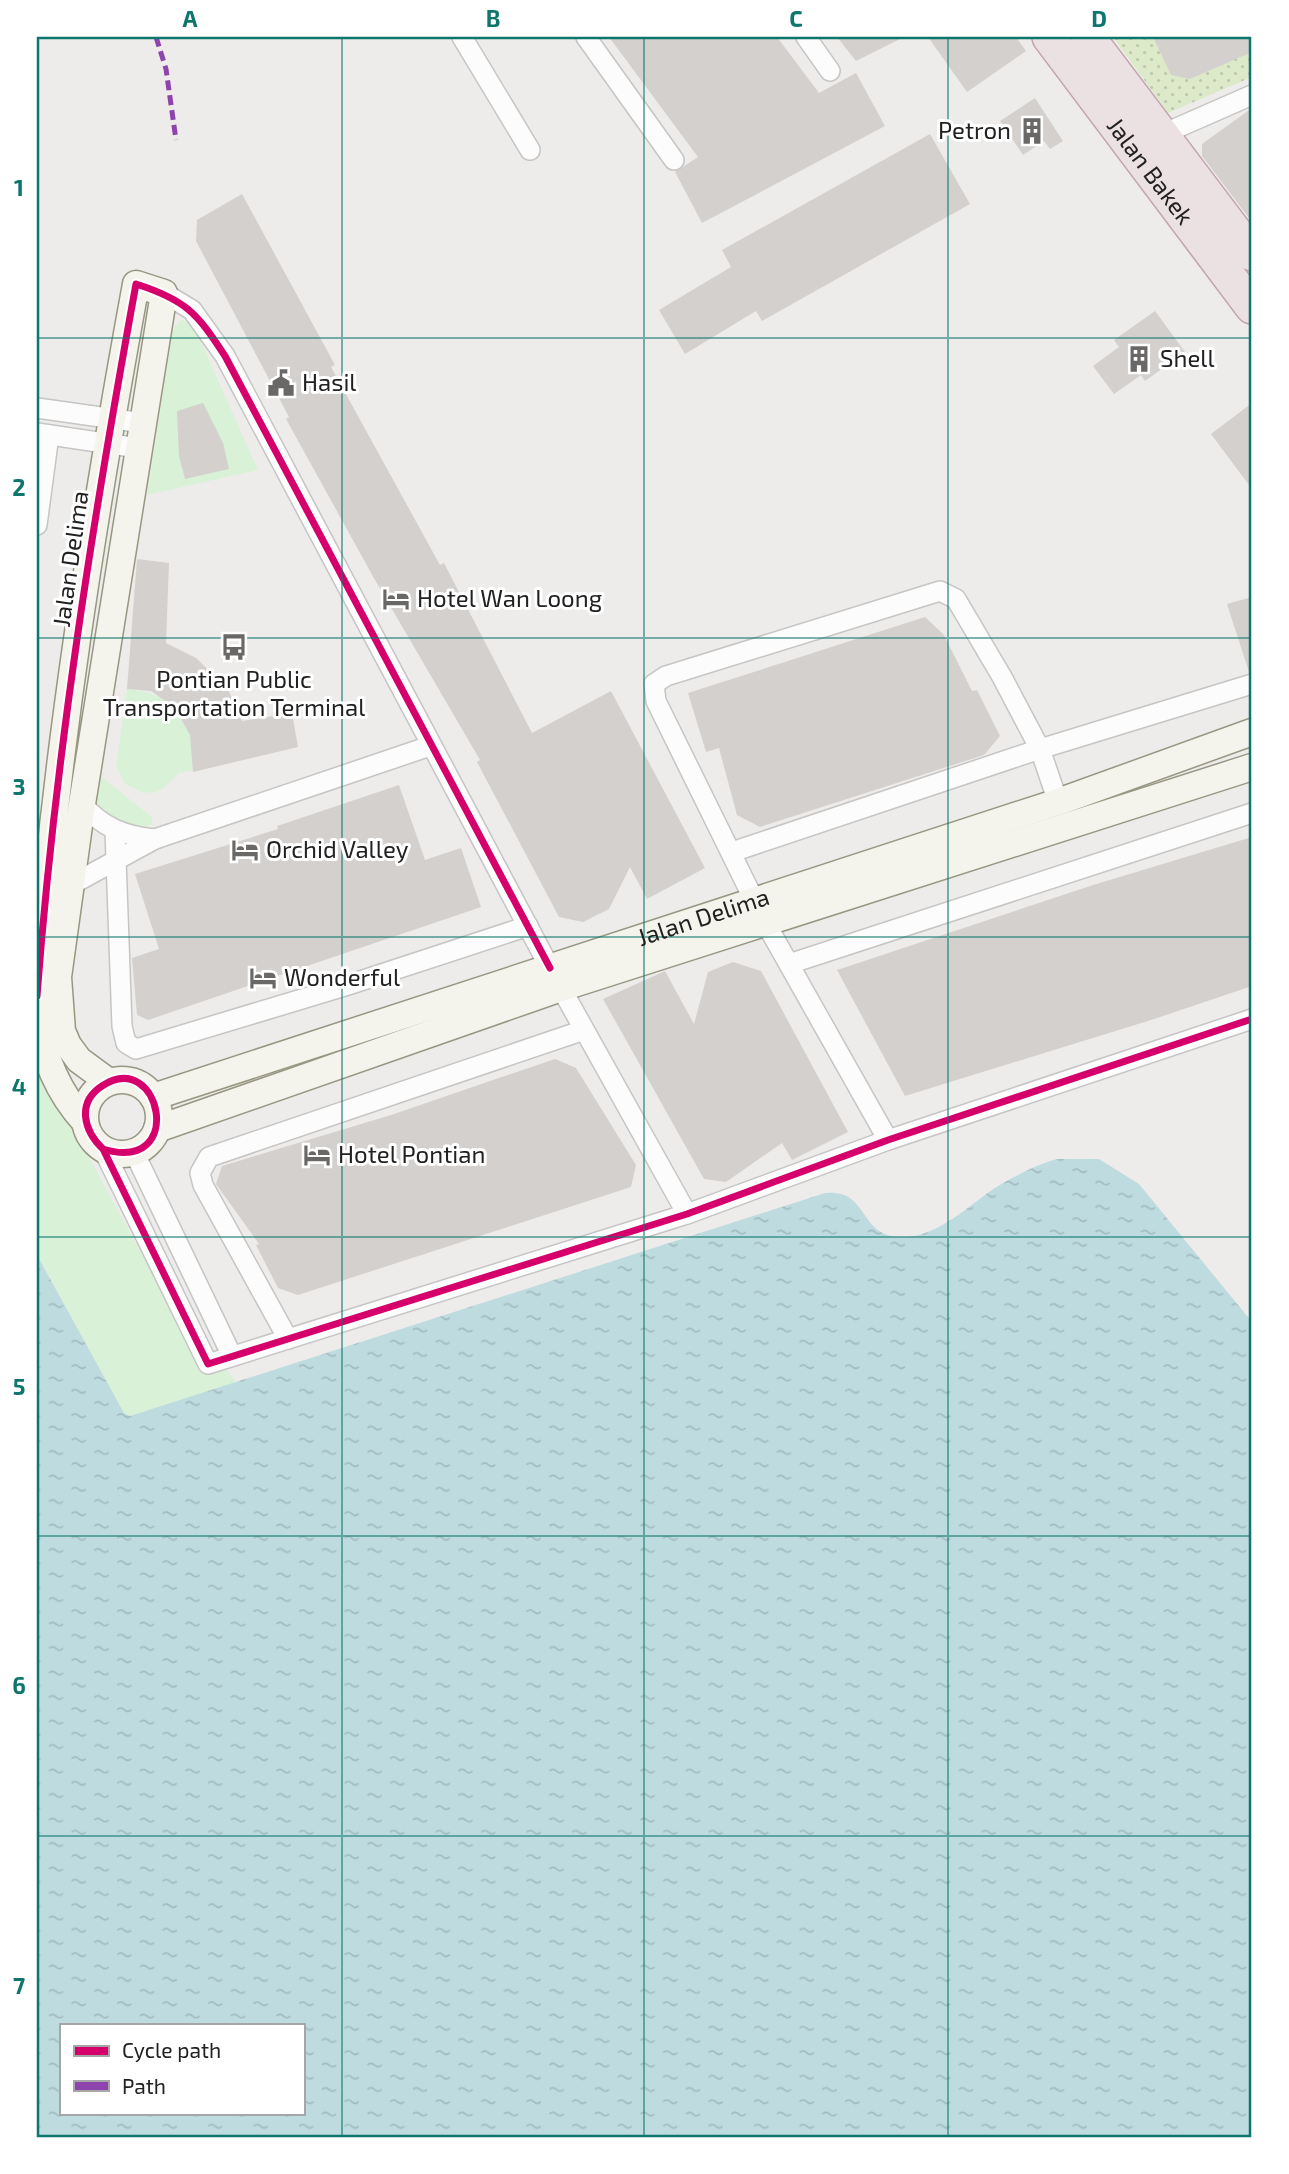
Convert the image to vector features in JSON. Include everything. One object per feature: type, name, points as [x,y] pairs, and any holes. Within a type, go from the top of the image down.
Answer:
[{"type":"highway","name":"Jalan Bakek","points":[[1049,37],[1252,307]]},
{"type":"highway","name":"Jalan Bakek","points":[[1088,37],[1252,254]]},
{"type":"street","points":[[462,37],[530,150]]},
{"type":"street","points":[[586,37],[674,160]]},
{"type":"street","points":[[806,37],[830,71]]},
{"type":"street","points":[[1163,134],[1252,94]]},
{"type":"street","name":"Jalan Delima","points":[[37,996],[42,863],[109,431],[136,284],[164,293],[69,886],[58,977],[62,1031],[79,1060],[109,1082]]},
{"type":"street","points":[[164,293],[192,310],[225,356],[430,746],[687,1214]]},
{"type":"street","points":[[37,408],[109,431],[141,436]]},
{"type":"street","points":[[37,525],[43,434],[109,431]]},
{"type":"street","points":[[888,1140],[760,912],[653,693],[654,684],[666,676],[940,592],[956,599],[1040,749],[1058,802]]},
{"type":"street","points":[[732,852],[1040,749],[1252,684]]},
{"type":"street","name":"Jalan Delima","points":[[760,912],[1252,732]]},
{"type":"street","points":[[1192,753],[1252,744]]},
{"type":"street","points":[[69,886],[155,839],[430,746]]},
{"type":"street","name":"Jalan Delima","points":[[153,1097],[556,978],[760,912],[1252,767]]},
{"type":"street","points":[[82,804],[93,817],[115,831],[155,839]]},
{"type":"street","points":[[789,964],[1252,813]]},
{"type":"street","points":[[115,831],[122,1026],[125,1043],[136,1049],[345,986],[528,926]]},
{"type":"street","name":"Jalan Delima","points":[[157,1129],[556,978]]},
{"type":"street","points":[[37,1009],[41,1044],[50,1070],[62,1093],[85,1122],[91,1138],[103,1149],[208,1364],[687,1214],[888,1140],[1252,1019]]},
{"type":"street","points":[[288,1339],[203,1185],[200,1173],[209,1157],[584,1030]]},
{"type":"street","points":[[85,1122],[86,1105],[95,1091],[109,1082],[125,1080],[141,1085],[153,1097],[159,1112],[157,1129],[148,1143],[134,1152],[118,1154],[103,1149]]},
{"type":"street","points":[[134,1152],[232,1356]]},
{"type":"green space","points":[[1113,37],[1252,37],[1252,77],[1168,113]]},
{"type":"green space","points":[[182,319],[194,326],[258,470],[147,495],[173,329]]},
{"type":"green space","points":[[127,689],[160,697],[180,714],[191,738],[198,770],[179,773],[164,788],[153,793],[142,792],[125,784],[116,766]]},
{"type":"green space","points":[[98,774],[152,817],[152,824],[129,827],[101,810],[96,805]]},
{"type":"green space","points":[[37,1061],[135,1242],[236,1382],[135,1415],[127,1416],[124,1413],[37,1255]]},
{"type":"water","points":[[1057,1159],[1099,1159],[1139,1184],[1252,1322],[1252,2137],[37,2137],[37,1255],[124,1413],[130,1416],[825,1193],[849,1198],[876,1228],[885,1234],[898,1237],[925,1233],[951,1220],[998,1186]]},
{"type":"building","points":[[609,37],[777,37],[819,93],[856,73],[885,126],[702,223],[675,172],[698,157]]},
{"type":"building","points":[[837,37],[904,37],[856,61]]},
{"type":"building","points":[[928,37],[1016,37],[1026,51],[967,92]]},
{"type":"building","points":[[1153,37],[1252,37],[1252,52],[1190,79],[1171,75]]},
{"type":"building","name":"Petron","points":[[1035,98],[1063,141],[1050,149],[1044,141],[1023,155],[1000,121]]},
{"type":"building","points":[[1252,108],[1252,222],[1202,156],[1202,144]]},
{"type":"building","points":[[930,134],[970,204],[762,321],[756,311],[685,354],[659,310],[731,267],[722,250]]},
{"type":"building","points":[[242,194],[335,365],[331,367],[440,565],[444,563],[532,733],[611,691],[705,868],[647,899],[630,867],[609,909],[583,922],[559,917],[477,762],[480,760],[375,580],[286,419],[289,417],[196,241],[197,220]]},
{"type":"building","name":"Shell","points":[[1155,311],[1185,352],[1145,381],[1141,375],[1114,394],[1093,366],[1119,347],[1114,340]]},
{"type":"building","points":[[203,403],[223,443],[229,469],[185,479],[179,456],[177,411]]},
{"type":"building","points":[[1252,403],[1252,489],[1211,434]]},
{"type":"building","points":[[137,559],[169,563],[166,643],[196,658],[228,689],[242,721],[292,713],[298,747],[193,772],[190,735],[174,707],[151,691],[127,689]]},
{"type":"building","points":[[1252,597],[1252,671],[1249,672],[1227,604]]},
{"type":"building","points":[[925,617],[944,635],[972,691],[977,690],[1000,736],[984,755],[760,827],[737,815],[719,748],[706,752],[688,693]]},
{"type":"building","points":[[399,785],[425,860],[461,848],[481,907],[148,1020],[137,1015],[132,958],[159,949],[135,874],[278,829],[277,826]]},
{"type":"building","points":[[1252,837],[1252,986],[1151,1020],[905,1096],[837,970],[1090,886]]},
{"type":"building","points":[[733,962],[761,971],[848,1132],[792,1160],[782,1143],[726,1182],[704,1179],[603,999],[665,971],[694,1024],[708,972]]},
{"type":"building","points":[[555,1059],[576,1068],[636,1165],[631,1187],[298,1295],[278,1288],[256,1245],[259,1244],[216,1184],[222,1166],[391,1115]]},
{"type":"marked path","points":[[156,37],[166,69],[176,140]]},
{"type":"cycle path","points":[[37,996],[54,817],[77,638],[136,284],[167,296],[189,310],[225,356],[550,968]]},
{"type":"cycle path","points":[[103,1149],[129,1152],[147,1145],[155,1130],[156,1113],[150,1096],[139,1083],[122,1079],[102,1086],[89,1100],[86,1109],[87,1126],[103,1149],[208,1364],[687,1214],[888,1140],[1252,1019]]},
{"type":"place","name":"Petron","points":[[1032,131]]},
{"type":"place","name":"Shell","points":[[1139,359]]},
{"type":"place","name":"Hasil","points":[[281,383]]},
{"type":"place","name":"Hotel Wan Loong","points":[[396,599]]},
{"type":"place","name":"Pontian Public Transportation Terminal","points":[[234,647]]},
{"type":"place","name":"Orchid Valley","points":[[245,850]]},
{"type":"place","name":"Wonderful","points":[[263,978]]},
{"type":"place","name":"Hotel Pontian","points":[[317,1155]]}]
